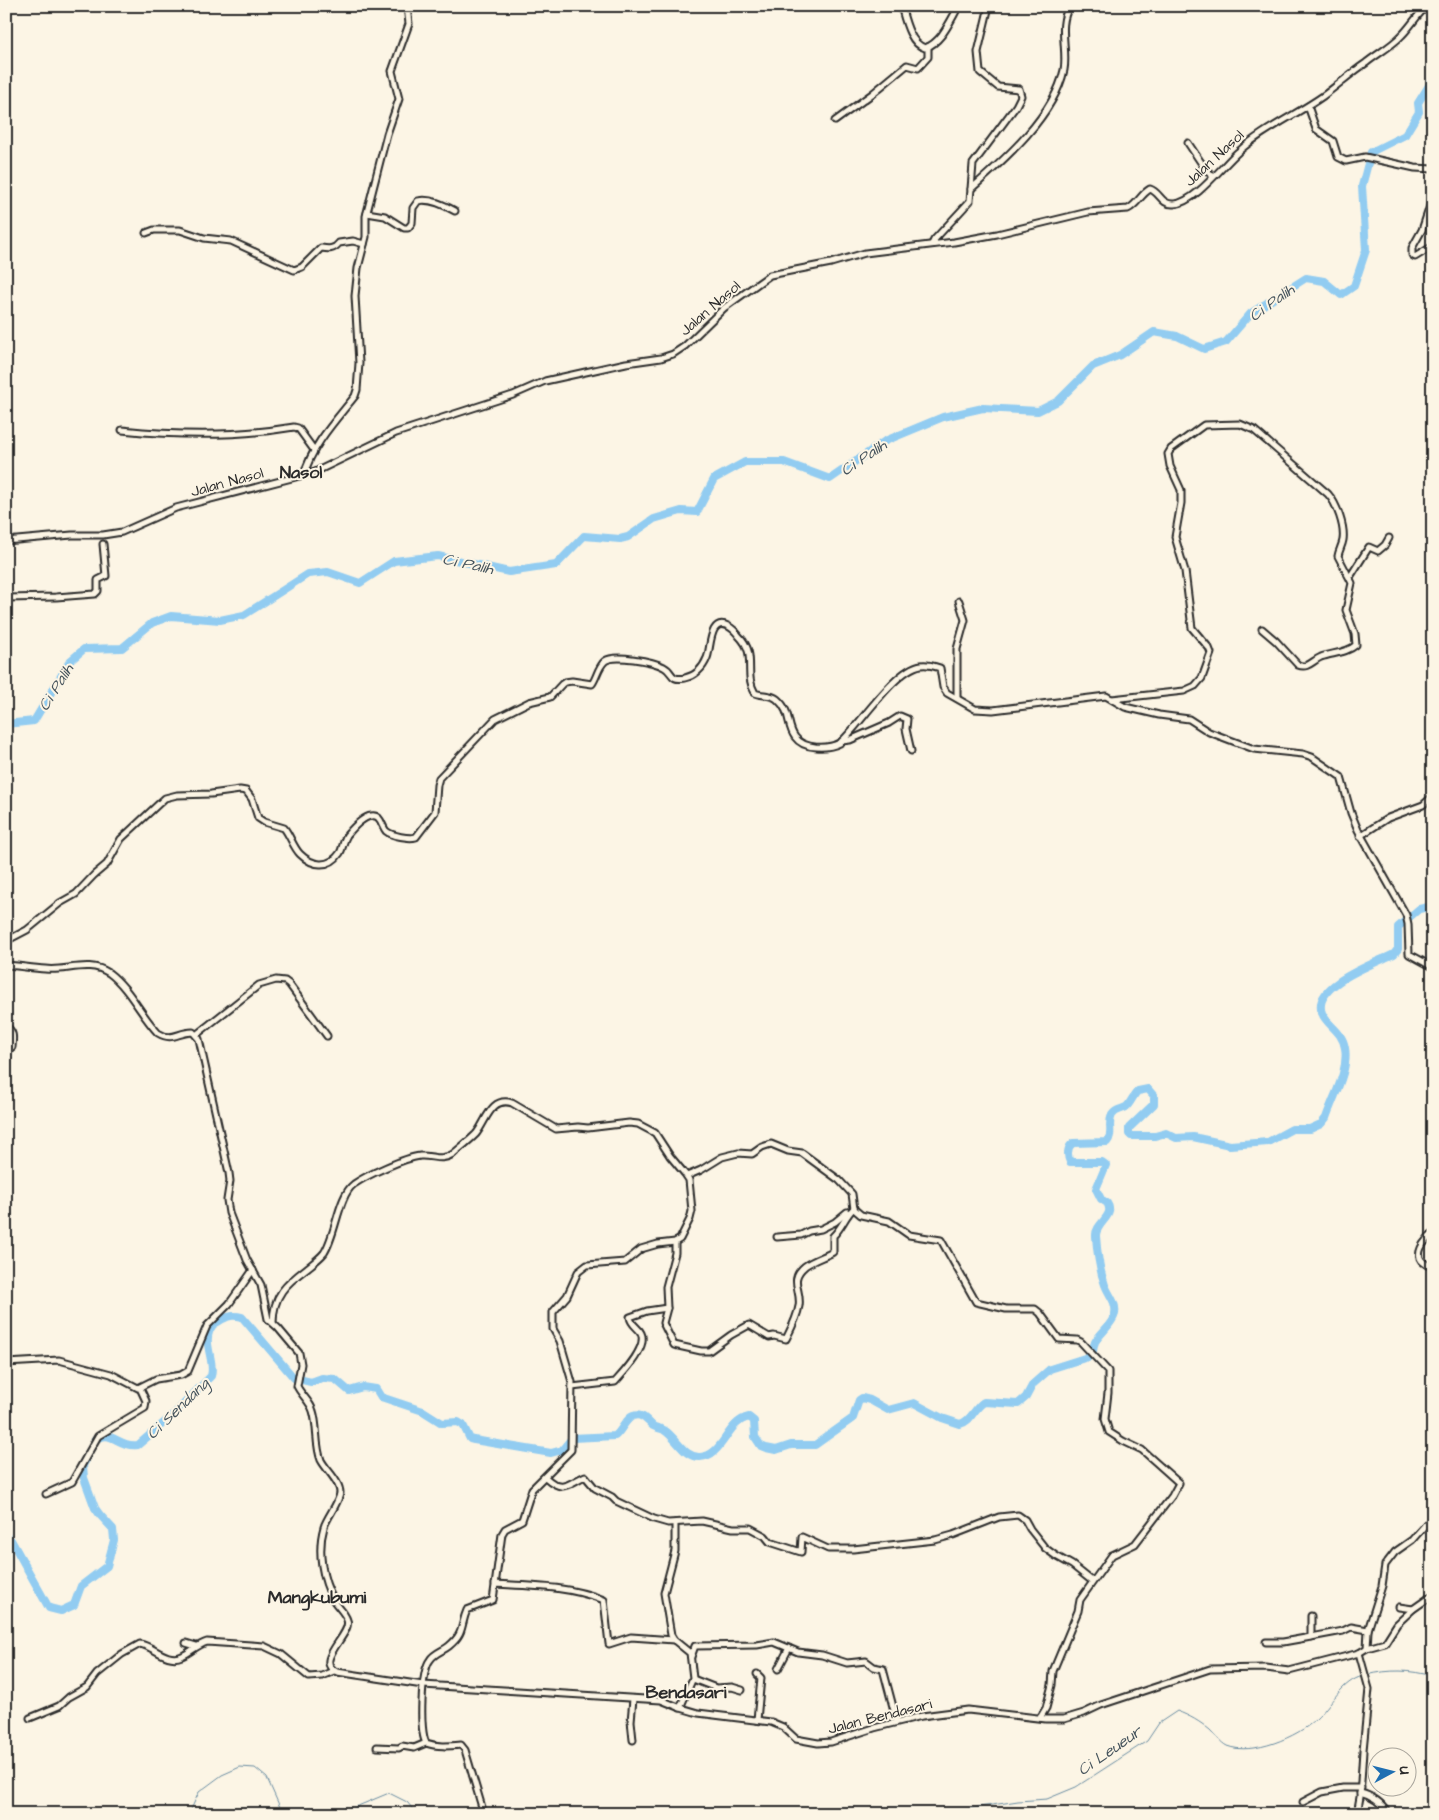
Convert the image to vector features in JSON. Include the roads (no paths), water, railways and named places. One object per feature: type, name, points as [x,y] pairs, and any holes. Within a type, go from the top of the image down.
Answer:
[{"type":"street","points":[[304,475],[314,450],[355,396],[357,390],[359,363],[356,294],[358,268],[364,244],[365,218],[387,134],[398,103],[399,97],[392,71],[409,24],[406,6]]},
{"type":"street","points":[[901,6],[910,32],[920,46],[928,47],[941,36],[959,6]]},
{"type":"street","points":[[932,244],[970,201],[973,164],[1016,106],[1021,93],[1017,88],[998,87],[980,72],[978,52],[989,6]]},
{"type":"street","points":[[971,190],[1016,149],[1050,102],[1060,82],[1064,66],[1064,21],[1070,6]]},
{"type":"street","name":"Jalan Nasol","points":[[6,541],[72,534],[103,535],[122,532],[176,508],[304,475],[324,468],[396,433],[513,395],[545,381],[626,363],[650,361],[673,354],[697,336],[724,308],[770,275],[831,263],[866,253],[990,235],[1088,212],[1128,208],[1134,206],[1143,193],[1150,189],[1162,201],[1174,204],[1186,201],[1242,147],[1308,106],[1402,35],[1427,6]]},
{"type":"street","points":[[835,121],[907,65],[918,68],[928,57],[928,47]]},
{"type":"street","points":[[1308,106],[1316,129],[1333,141],[1338,157],[1346,161],[1365,157],[1415,168],[1433,169]]},
{"type":"street","points":[[1188,143],[1202,164],[1213,176]]},
{"type":"street","points":[[1433,197],[1424,225],[1412,248],[1412,255],[1416,256],[1433,246]]},
{"type":"street","points":[[367,212],[385,216],[404,228],[408,228],[412,223],[413,208],[418,201],[425,200],[440,204],[455,211]]},
{"type":"street","points":[[146,233],[154,230],[180,230],[204,238],[232,241],[296,270],[302,267],[320,248],[330,249],[336,247],[339,243],[351,241],[364,244]]},
{"type":"street","points":[[1111,699],[1187,690],[1200,681],[1211,656],[1210,648],[1192,628],[1185,571],[1174,537],[1180,507],[1181,490],[1168,459],[1171,449],[1201,427],[1208,425],[1240,424],[1259,434],[1328,494],[1333,502],[1342,528],[1343,539],[1338,556],[1350,577],[1352,586],[1346,610],[1356,638],[1354,647],[1320,657],[1308,665],[1300,667],[1262,629]]},
{"type":"street","points":[[122,430],[164,434],[227,435],[296,427],[314,450]]},
{"type":"street","points":[[1350,577],[1369,547],[1378,551],[1389,538]]},
{"type":"street","points":[[6,598],[95,594],[98,591],[98,580],[106,576],[103,544]]},
{"type":"street","points":[[957,698],[957,649],[965,620],[959,601]]},
{"type":"street","points":[[6,941],[27,930],[60,903],[76,894],[107,864],[121,839],[159,802],[171,795],[246,791],[252,799],[258,818],[264,822],[284,828],[301,854],[316,864],[321,865],[329,863],[338,856],[347,835],[370,816],[379,818],[389,833],[408,838],[416,837],[435,812],[439,778],[495,719],[533,701],[550,697],[565,682],[572,681],[592,684],[604,662],[612,658],[621,657],[660,666],[666,669],[672,677],[678,679],[691,676],[697,672],[707,658],[712,633],[721,625],[732,628],[745,642],[749,653],[753,690],[756,694],[777,699],[788,712],[793,733],[798,741],[815,747],[831,746],[841,741],[850,740],[889,723],[900,716],[907,719],[906,729],[911,751]]},
{"type":"street","points":[[841,741],[896,678],[919,665],[940,668],[944,689],[947,693],[975,709],[987,710],[1102,696],[1111,699],[1125,708],[1189,719],[1209,732],[1254,749],[1303,754],[1312,757],[1341,777],[1351,813],[1360,836],[1406,917],[1409,954],[1433,967]]},
{"type":"street","points":[[1360,836],[1388,818],[1423,805],[1433,796]]},
{"type":"street","points":[[6,965],[45,970],[81,966],[100,968],[109,973],[118,982],[158,1033],[170,1038],[188,1032],[196,1035]]},
{"type":"street","points":[[196,1035],[259,985],[276,980],[285,981],[289,984],[327,1036]]},
{"type":"street","points":[[6,1026],[12,1032],[13,1038],[12,1047],[6,1051]]},
{"type":"street","points":[[30,1718],[61,1705],[69,1697],[87,1687],[97,1674],[121,1655],[137,1645],[144,1645],[155,1652],[172,1657],[182,1656],[196,1646],[207,1642],[264,1646],[281,1654],[309,1677],[322,1676],[334,1670],[329,1661],[331,1654],[337,1642],[346,1631],[348,1622],[328,1589],[321,1552],[327,1519],[339,1498],[339,1490],[321,1459],[313,1408],[298,1389],[296,1382],[301,1364],[298,1353],[267,1316],[262,1285],[247,1260],[230,1214],[227,1200],[230,1181],[229,1173],[208,1072],[196,1035]]},
{"type":"street","points":[[273,1323],[273,1308],[284,1286],[315,1262],[324,1252],[333,1236],[339,1210],[352,1186],[396,1163],[415,1157],[423,1156],[441,1159],[448,1156],[475,1134],[494,1106],[501,1102],[512,1103],[556,1129],[637,1123],[655,1133],[670,1157],[689,1180],[692,1211],[681,1237],[675,1242],[656,1244],[641,1250],[624,1262],[590,1264],[578,1272],[567,1296],[553,1314],[554,1329],[560,1341],[570,1373],[572,1387],[572,1442],[570,1452],[531,1491],[523,1519],[505,1529],[502,1534],[492,1601],[468,1610],[460,1634],[449,1646],[430,1659],[423,1684],[422,1730],[426,1742]]},
{"type":"street","points":[[687,1176],[702,1170],[718,1159],[730,1155],[752,1154],[772,1143],[788,1151],[800,1152],[842,1182],[852,1194],[854,1208],[863,1216],[889,1221],[909,1235],[941,1240],[976,1302],[1006,1309],[1035,1309],[1059,1339],[1079,1341],[1108,1371],[1105,1419],[1109,1432],[1142,1450],[1179,1483],[1173,1494],[1135,1544],[1112,1555],[1080,1600],[1078,1611],[1053,1671],[1052,1685],[1046,1708],[1040,1718]]},
{"type":"street","points":[[777,1237],[801,1235],[809,1231],[822,1229],[854,1208]]},
{"type":"street","points":[[675,1242],[675,1253],[666,1287],[667,1308],[663,1326],[673,1344],[677,1347],[710,1351],[731,1335],[749,1325],[769,1337],[786,1338],[793,1326],[799,1308],[796,1284],[800,1272],[808,1264],[833,1252],[833,1236],[854,1208]]},
{"type":"street","points":[[1433,1234],[1425,1242],[1420,1253],[1422,1262],[1433,1268]]},
{"type":"street","points":[[6,1363],[59,1360],[106,1372],[134,1387],[140,1388],[156,1379],[188,1372],[207,1326],[227,1308],[253,1270]]},
{"type":"street","points":[[572,1387],[615,1382],[628,1367],[642,1344],[642,1335],[631,1322],[630,1317],[667,1308]]},
{"type":"street","points":[[46,1494],[72,1482],[98,1436],[144,1408],[147,1403],[140,1388]]},
{"type":"street","points":[[545,1476],[553,1484],[563,1486],[569,1486],[585,1477],[595,1488],[616,1501],[656,1520],[675,1522],[702,1521],[733,1528],[750,1528],[765,1536],[770,1542],[801,1552],[802,1537],[828,1549],[853,1549],[942,1538],[999,1517],[1018,1515],[1025,1520],[1045,1548],[1072,1565],[1092,1581]]},
{"type":"street","points":[[1367,1648],[1368,1630],[1382,1586],[1385,1565],[1395,1552],[1412,1540],[1426,1524],[1433,1520]]},
{"type":"street","points":[[675,1522],[675,1546],[664,1595],[671,1635],[674,1640],[689,1651],[692,1657]]},
{"type":"street","points":[[495,1584],[562,1588],[584,1592],[604,1600],[609,1644],[631,1637],[674,1640]]},
{"type":"street","name":"Jalan Bendasari","points":[[334,1670],[362,1677],[423,1684],[662,1700],[698,1713],[777,1724],[796,1739],[818,1743],[831,1742],[922,1716],[968,1710],[1064,1719],[1210,1668],[1266,1668],[1289,1671],[1359,1653],[1367,1648],[1385,1643],[1397,1624],[1413,1609],[1433,1595]]},
{"type":"street","points":[[1399,1607],[1413,1609]]},
{"type":"street","points":[[1311,1616],[1311,1637]]},
{"type":"street","points":[[1266,1642],[1282,1642],[1311,1637],[1343,1631],[1351,1627],[1368,1630]]},
{"type":"street","points":[[680,1708],[693,1679],[692,1657],[695,1646],[774,1642],[802,1653],[822,1655],[847,1663],[866,1661],[874,1667],[883,1668],[898,1722]]},
{"type":"street","points":[[186,1643],[196,1646]]},
{"type":"street","points":[[778,1669],[789,1648]]},
{"type":"street","points":[[1357,1814],[1361,1791],[1369,1689],[1359,1653]]},
{"type":"street","points":[[757,1674],[761,1677],[757,1720]]},
{"type":"street","points":[[693,1679],[716,1688],[732,1687],[742,1690]]},
{"type":"street","points":[[633,1699],[631,1721],[633,1740]]},
{"type":"street","points":[[377,1747],[399,1748],[402,1746],[411,1748],[426,1742],[444,1746],[461,1746],[466,1750],[484,1814]]},
{"type":"street","points":[[1303,1802],[1322,1792],[1342,1788],[1361,1791],[1379,1802],[1389,1814]]},
{"type":"waterway","name":"Ci Palih","points":[[6,724],[34,721],[70,661],[84,649],[122,648],[152,623],[171,616],[220,620],[244,615],[308,574],[328,572],[360,583],[394,561],[438,556],[509,572],[556,565],[584,536],[620,539],[628,537],[654,519],[681,511],[697,512],[714,479],[745,462],[784,462],[830,479],[885,441],[943,417],[983,408],[1038,411],[1058,401],[1093,366],[1120,355],[1154,332],[1177,336],[1204,349],[1226,342],[1251,313],[1306,278],[1324,281],[1341,295],[1354,286],[1366,250],[1362,186],[1371,152],[1405,135],[1419,112],[1418,103],[1433,79]]},
{"type":"waterway","name":"Ci Sendang","points":[[95,1440],[106,1436],[125,1444],[138,1445],[173,1415],[211,1376],[212,1364],[208,1344],[209,1331],[213,1325],[232,1316],[242,1317],[294,1378],[311,1382],[322,1378],[335,1379],[349,1391],[363,1387],[376,1389],[381,1397],[423,1411],[442,1423],[458,1422],[463,1425],[470,1439],[551,1453],[562,1450],[572,1438],[615,1436],[628,1420],[636,1415],[644,1418],[654,1427],[669,1433],[689,1454],[700,1457],[715,1451],[735,1425],[749,1417],[754,1421],[755,1437],[761,1446],[776,1450],[791,1445],[815,1445],[853,1418],[859,1400],[862,1398],[870,1400],[888,1410],[914,1403],[942,1418],[960,1424],[967,1421],[984,1402],[1018,1404],[1026,1397],[1033,1384],[1050,1369],[1091,1356],[1095,1342],[1115,1314],[1114,1302],[1105,1285],[1102,1274],[1096,1236],[1099,1227],[1109,1212],[1107,1203],[1101,1199],[1096,1189],[1106,1165],[1102,1162],[1070,1162],[1068,1152],[1071,1145],[1073,1143],[1107,1142],[1110,1136],[1112,1115],[1126,1107],[1138,1091],[1148,1089],[1154,1096],[1154,1104],[1129,1128],[1131,1136],[1155,1136],[1166,1133],[1176,1138],[1193,1137],[1230,1145],[1268,1142],[1292,1129],[1310,1129],[1321,1124],[1326,1118],[1340,1084],[1346,1057],[1341,1037],[1322,1013],[1321,1003],[1326,993],[1347,976],[1394,954],[1398,949],[1398,927],[1419,909],[1433,906]]},
{"type":"waterway","name":"Ci Sendang","points":[[6,1536],[11,1540],[49,1608],[61,1611],[74,1605],[81,1586],[107,1566],[114,1540],[113,1529],[95,1508],[84,1478],[83,1465],[87,1458]]},
{"type":"waterway","name":"Ci Leueur","points":[[1367,1675],[1400,1671],[1433,1676]]},
{"type":"waterway","name":"Ci Leueur","points":[[934,1814],[1018,1801],[1047,1799],[1076,1787],[1147,1741],[1159,1723],[1177,1711],[1202,1724],[1227,1746],[1249,1749],[1274,1743],[1308,1726],[1343,1688],[1363,1676]]},
{"type":"waterway","name":"Ci Leueur","points":[[189,1814],[199,1792],[222,1775],[240,1767],[255,1768],[267,1778],[283,1814]]},
{"type":"waterway","name":"Ci Leueur","points":[[343,1814],[389,1793],[407,1802],[417,1814]]},
{"type":"waterway","name":"Ci Leueur","points":[[587,1814],[602,1810],[618,1809],[648,1814]]},
{"type":"district","name":"Nasol","points":[[301,472]]},
{"type":"district","name":"Mangkubumi","points":[[317,1597]]},
{"type":"district","name":"Bendasari","points":[[686,1692]]}]
